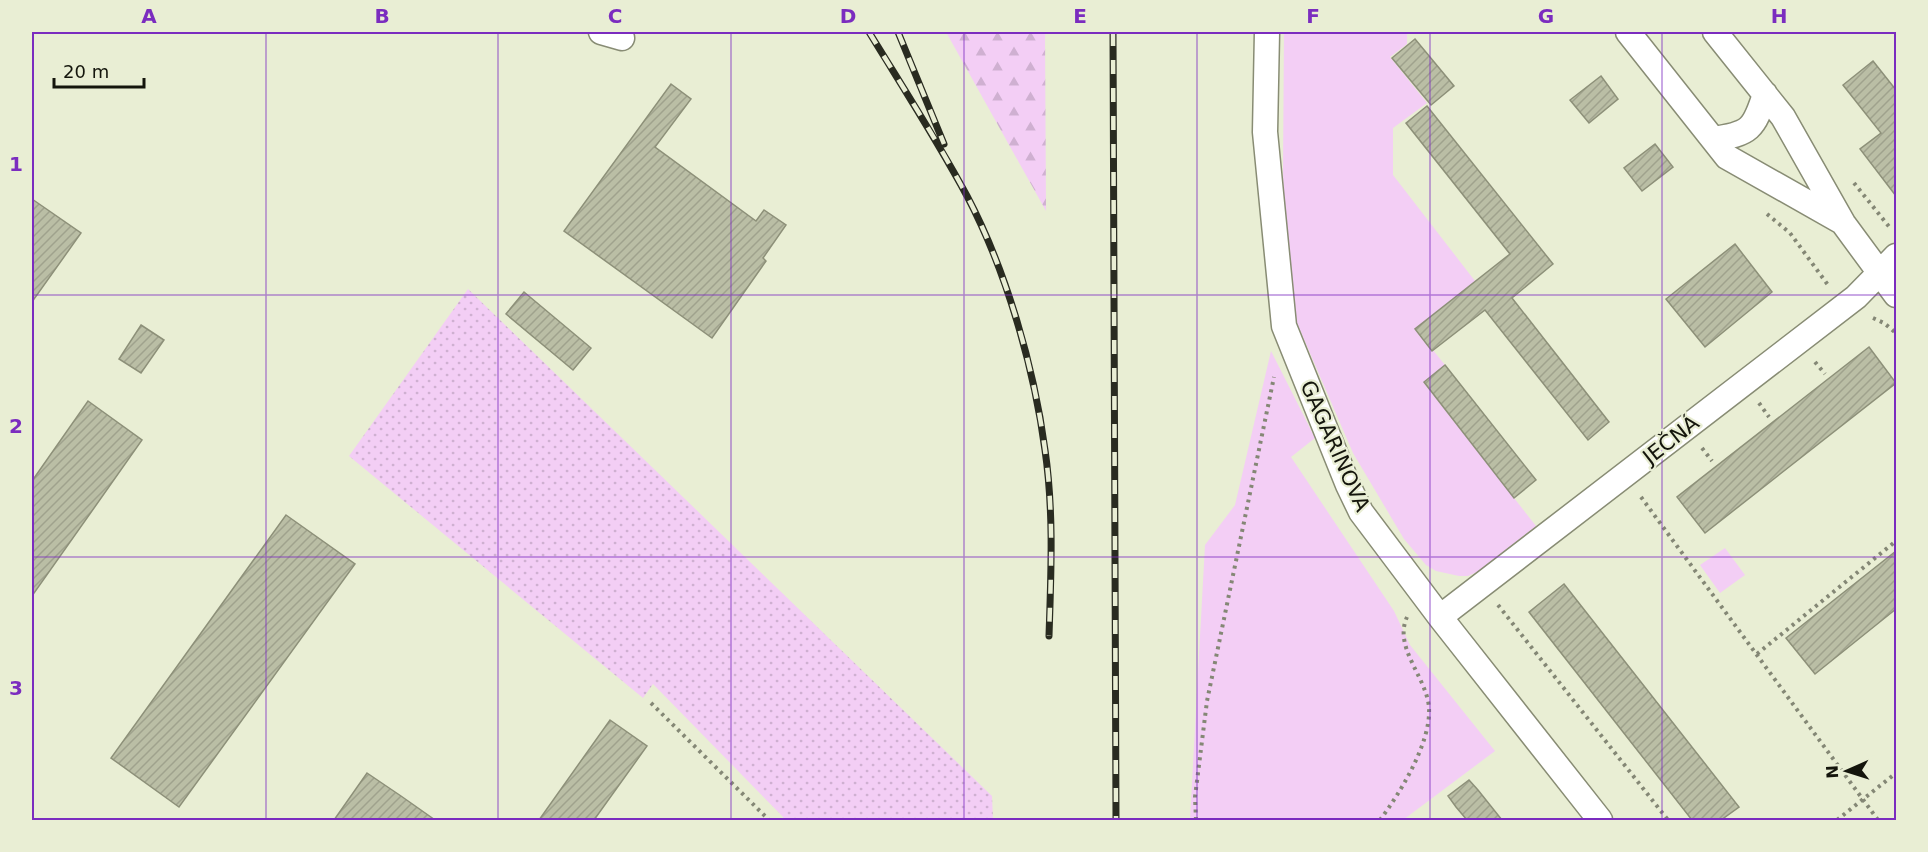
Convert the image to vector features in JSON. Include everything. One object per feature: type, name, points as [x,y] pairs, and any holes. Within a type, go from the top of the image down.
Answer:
[{"type":"street","name":"GAGARINOVA","points":[[1267,32],[1265,132],[1284,326],[1347,486],[1361,512],[1440,617],[1600,820]]},
{"type":"street","points":[[1628,32],[1727,156],[1843,223]]},
{"type":"street","points":[[1715,32],[1784,117],[1843,223],[1896,295]]},
{"type":"street","points":[[1713,139],[1732,136],[1748,130],[1758,118],[1765,94]]},
{"type":"street","name":"JEČNÁ","points":[[1440,617],[1856,297],[1896,256]]},
{"type":"path","points":[[1810,357],[1826,374]]},
{"type":"path","points":[[1196,820],[1195,796],[1207,701],[1274,373]]},
{"type":"path","points":[[1757,400],[1769,417]]},
{"type":"path","points":[[1700,445],[1712,461]]},
{"type":"path","points":[[1639,494],[1878,820]]},
{"type":"path","points":[[1757,654],[1896,541]]},
{"type":"path","points":[[1380,820],[1412,767],[1428,729],[1429,706],[1404,641],[1404,625],[1409,613],[1425,596]]},
{"type":"path","points":[[1498,605],[1668,820]]},
{"type":"path","points":[[651,703],[769,820]]},
{"type":"path","points":[[1837,820],[1896,773]]},
{"type":"green space","points":[[946,32],[1045,32],[1046,211]]},
{"type":"green space","points":[[1284,32],[1407,32],[1407,44],[1390,57],[1427,103],[1393,128],[1393,175],[1475,281],[1416,329],[1445,365],[1424,383],[1536,526],[1479,571],[1468,576],[1436,571],[1426,565],[1404,539],[1353,453],[1297,323],[1285,243]]},
{"type":"green space","points":[[468,289],[992,796],[993,820],[786,820],[653,684],[643,698],[349,456]]},
{"type":"green space","points":[[1271,351],[1315,438],[1291,457],[1394,611],[1410,645],[1495,751],[1403,820],[1190,820],[1205,545],[1235,505]]},
{"type":"green space","points":[[1725,548],[1745,575],[1720,593],[1700,565]]},
{"type":"building","points":[[1415,39],[1454,86],[1431,105],[1392,58]]},
{"type":"building","points":[[1873,61],[1896,90],[1896,196],[1860,149],[1881,133],[1843,85]]},
{"type":"building","points":[[1601,76],[1618,99],[1589,123],[1570,100]]},
{"type":"building","points":[[671,84],[691,99],[655,147],[756,221],[764,210],[786,225],[763,258],[766,261],[712,338],[564,231]]},
{"type":"building","points":[[1427,106],[1553,264],[1512,298],[1609,422],[1588,440],[1485,310],[1432,351],[1415,329],[1510,254],[1406,123]]},
{"type":"building","points":[[1655,144],[1673,167],[1642,191],[1624,168]]},
{"type":"building","points":[[32,199],[81,233],[32,302]]},
{"type":"building","points":[[1735,244],[1772,292],[1705,347],[1666,299]]},
{"type":"building","points":[[524,292],[591,348],[573,370],[506,314]]},
{"type":"building","points":[[141,325],[164,340],[141,373],[119,359]]},
{"type":"building","points":[[1869,347],[1896,383],[1705,533],[1677,497]]},
{"type":"building","points":[[1445,365],[1536,480],[1514,498],[1424,382]]},
{"type":"building","points":[[88,401],[142,440],[32,596],[32,481]]},
{"type":"building","points":[[286,515],[355,564],[179,807],[111,758]]},
{"type":"building","points":[[1896,551],[1896,609],[1815,674],[1786,638]]},
{"type":"building","points":[[1564,584],[1739,807],[1721,820],[1692,820],[1529,612]]},
{"type":"building","points":[[610,720],[647,746],[594,820],[539,820]]},
{"type":"building","points":[[367,773],[401,796],[435,820],[334,820]]},
{"type":"building","points":[[1469,780],[1502,820],[1467,820],[1456,807],[1448,796]]},
{"type":"railway","points":[[869,32],[967,196],[994,255],[1026,353],[1040,418],[1050,496],[1049,636]]},
{"type":"railway","points":[[898,32],[944,144]]},
{"type":"railway","points":[[1113,32],[1116,820]]}]
